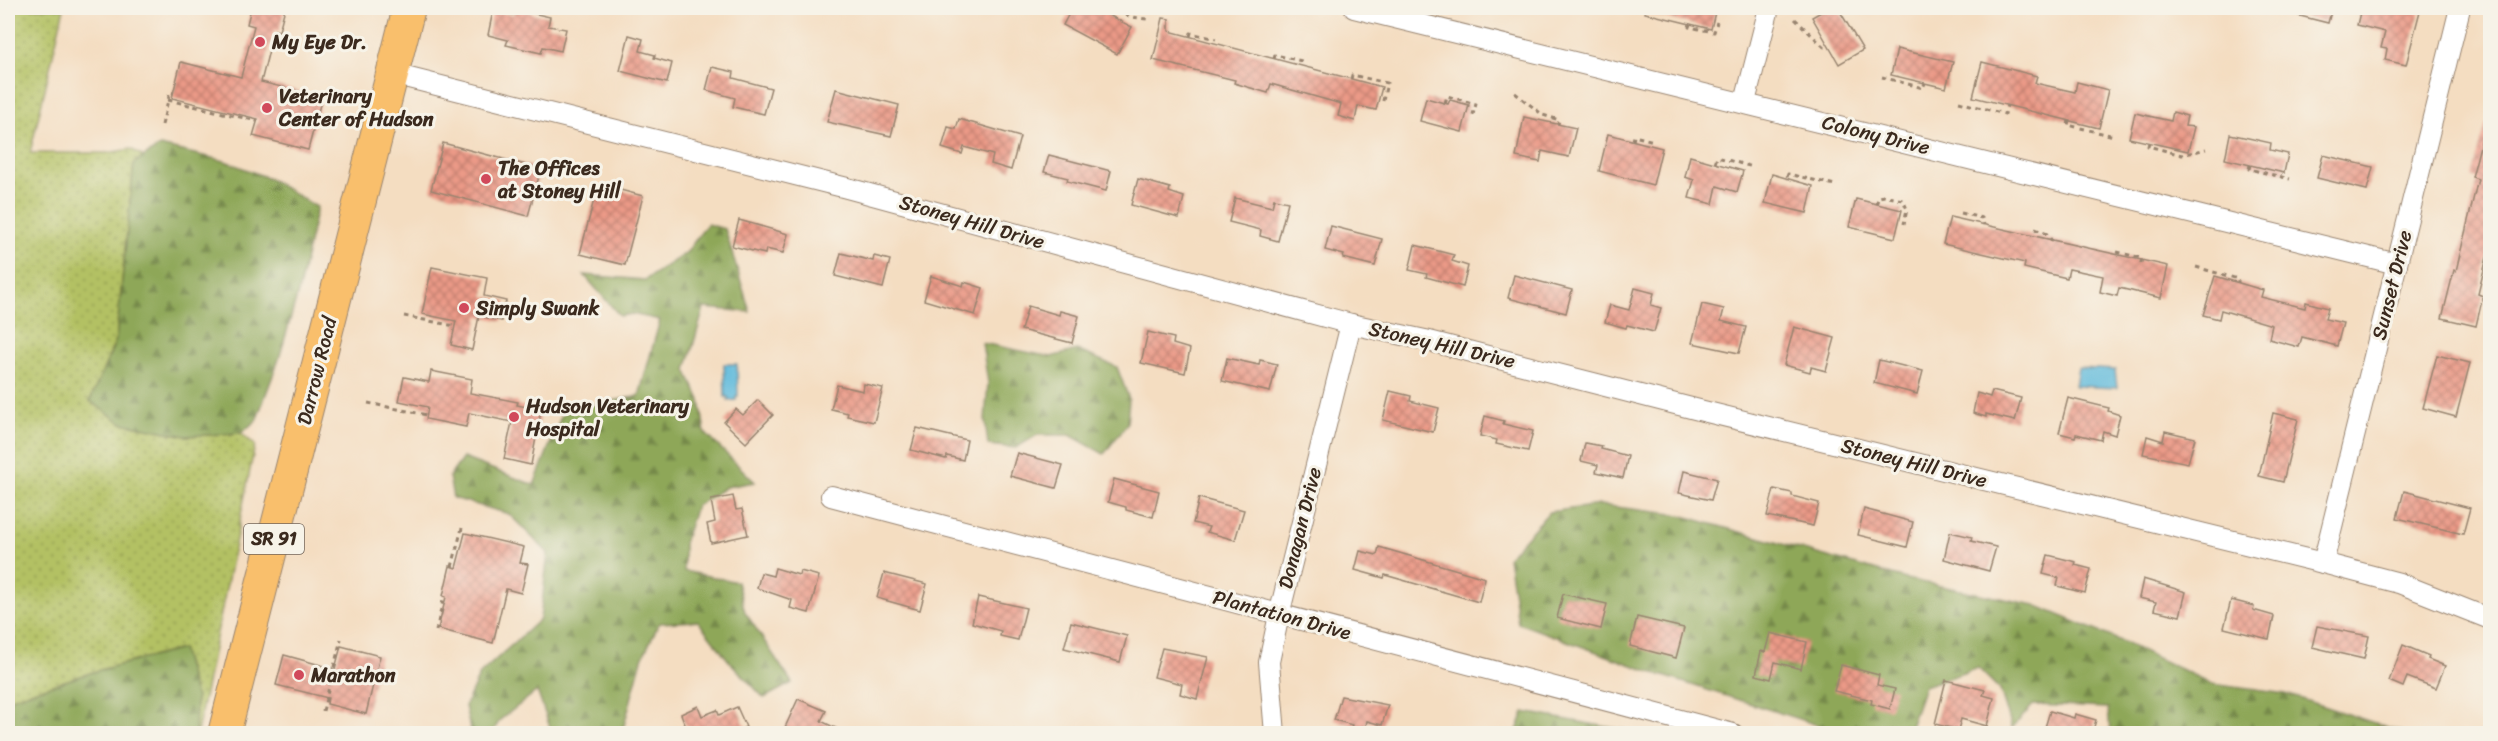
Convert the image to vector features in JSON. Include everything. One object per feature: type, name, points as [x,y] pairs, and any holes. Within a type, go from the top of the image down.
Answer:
[{"type":"main road","name":"Darrow Road","points":[[224,734],[409,8]]},
{"type":"street","name":"Colony Drive","points":[[1354,8],[1745,102],[2397,264]]},
{"type":"street","points":[[1745,102],[1769,8]]},
{"type":"street","name":"Sunset Drive","points":[[2323,563],[2460,8]]},
{"type":"street","name":"Stoney Hill Drive","points":[[393,74],[856,190],[1351,324],[1425,339],[1739,420],[2323,563],[2399,584],[2490,619]]},
{"type":"street","name":"Donagan Drive","points":[[1275,734],[1269,662],[1351,324]]},
{"type":"street","name":"Plantation Drive","points":[[831,496],[1732,734]]},
{"type":"path","points":[[1107,8],[1131,17],[1147,19]]},
{"type":"path","points":[[1617,8],[1629,8]]},
{"type":"path","points":[[1795,19],[1824,47],[1828,45]]},
{"type":"path","points":[[1690,24],[1689,27],[1714,32],[1717,22]]},
{"type":"path","points":[[1190,36],[1191,33],[1215,39]]},
{"type":"path","points":[[1274,59],[1275,55],[1306,62]]},
{"type":"path","points":[[1351,79],[1352,75],[1387,83],[1382,105]]},
{"type":"path","points":[[1882,77],[1923,88],[1925,83]]},
{"type":"path","points":[[162,125],[170,92],[174,93]]},
{"type":"path","points":[[1515,93],[1543,115],[1559,120],[1558,124]]},
{"type":"path","points":[[1445,103],[1447,96],[1476,104],[1472,118]]},
{"type":"path","points":[[168,100],[257,121]]},
{"type":"path","points":[[1959,102],[2005,114],[2007,105]]},
{"type":"path","points":[[2069,120],[2068,125],[2114,136]]},
{"type":"path","points":[[1633,141],[1634,136],[1654,141]]},
{"type":"path","points":[[2149,142],[2148,146],[2182,155],[2206,149]]},
{"type":"path","points":[[1715,163],[1717,157],[1754,167]]},
{"type":"path","points":[[2250,165],[2249,169],[2290,179]]},
{"type":"path","points":[[1787,177],[1788,174],[1835,185]]},
{"type":"path","points":[[1876,204],[1879,197],[1884,196],[1903,200],[1907,209],[1904,224]]},
{"type":"path","points":[[1961,213],[1982,218],[1984,225]]},
{"type":"path","points":[[2035,230],[2048,234],[2052,241]]},
{"type":"path","points":[[2117,252],[2142,258],[2140,267]]},
{"type":"path","points":[[2196,267],[2238,279],[2238,283]]},
{"type":"path","points":[[404,316],[455,326]]},
{"type":"path","points":[[368,404],[427,415]]},
{"type":"path","points":[[452,567],[462,528]]},
{"type":"path","points":[[436,631],[444,596]]},
{"type":"path","points":[[323,711],[340,639]]},
{"type":"green space","points":[[8,8],[64,8],[30,153],[107,153],[131,149],[144,157],[134,163],[116,340],[90,401],[122,423],[186,436],[241,433],[255,445],[197,733],[195,733],[196,698],[182,649],[100,670],[8,699]]},
{"type":"green space","points":[[160,146],[225,161],[268,178],[317,207],[299,289],[279,359],[256,421],[241,433],[186,436],[122,423],[90,401],[116,340],[134,163]]},
{"type":"green space","points":[[707,224],[725,229],[750,312],[704,308],[686,370],[700,400],[705,433],[755,482],[726,487],[696,506],[684,543],[684,571],[737,582],[745,612],[792,683],[764,698],[729,661],[698,621],[659,623],[642,659],[622,733],[552,733],[537,691],[500,720],[492,733],[471,733],[465,706],[480,674],[540,619],[548,553],[509,514],[453,498],[449,477],[463,458],[534,485],[562,414],[591,405],[639,396],[660,320],[632,314],[620,316],[584,275],[645,280],[686,253]]},
{"type":"green space","points":[[982,343],[1051,357],[1077,350],[1117,367],[1129,399],[1127,424],[1104,454],[1070,435],[1037,435],[1016,448],[988,445],[985,420],[988,383]]},
{"type":"green space","points":[[1600,505],[1680,515],[1906,579],[2035,605],[2121,641],[2212,684],[2286,694],[2405,733],[2110,733],[2108,708],[2033,705],[2012,728],[2000,690],[1978,668],[1924,686],[1910,727],[1836,731],[1651,672],[1518,623],[1508,557],[1549,512]]},
{"type":"green space","points":[[182,649],[196,698],[195,733],[8,733],[8,699],[100,670]]},
{"type":"green space","points":[[1524,712],[1624,730],[1635,733],[1516,733]]},
{"type":"water","points":[[724,364],[737,364],[738,396],[736,400],[728,401],[728,397],[725,397]]},
{"type":"water","points":[[2078,368],[2115,370],[2117,388],[2075,386]]},
{"type":"building","name":"Veterinary Center of Hudson","points":[[251,8],[285,8],[279,31],[274,30],[261,82],[322,97],[308,150],[253,136],[258,119],[172,98],[181,62],[241,77],[254,26],[247,24]]},
{"type":"building","points":[[1072,8],[1095,8],[1132,27],[1117,54],[1063,25]]},
{"type":"building","points":[[1645,8],[1716,8],[1711,29],[1645,13]]},
{"type":"building","points":[[1828,8],[1838,8],[1863,50],[1839,64],[1812,17]]},
{"type":"building","points":[[2288,8],[2332,8],[2328,23],[2288,13]]},
{"type":"building","points":[[2361,8],[2404,8],[2420,11],[2406,65],[2385,60],[2387,49],[2381,48],[2385,32],[2357,25]]},
{"type":"building","points":[[515,9],[550,17],[548,26],[566,29],[561,51],[543,47],[541,53],[506,45],[508,40],[488,35],[493,11],[513,15]]},
{"type":"building","points":[[1163,18],[1169,19],[1169,31],[1382,87],[1376,110],[1358,106],[1355,121],[1338,116],[1341,104],[1271,84],[1268,93],[1234,83],[1235,80],[1153,60]]},
{"type":"building","points":[[629,35],[643,39],[640,51],[672,63],[667,83],[620,71]]},
{"type":"building","points":[[1897,49],[1953,62],[1946,88],[1891,75]]},
{"type":"building","points":[[1982,62],[2037,76],[2035,83],[2075,92],[2077,82],[2108,90],[2099,128],[1973,97]]},
{"type":"building","points":[[712,67],[734,72],[733,78],[771,88],[764,114],[733,107],[735,98],[706,90]]},
{"type":"building","points":[[836,89],[899,105],[891,136],[827,122]]},
{"type":"building","points":[[1426,98],[1448,104],[1450,100],[1469,105],[1462,132],[1420,121]]},
{"type":"building","points":[[2173,112],[2187,116],[2185,126],[2194,127],[2188,151],[2129,138],[2135,113],[2171,121]]},
{"type":"building","points":[[1524,117],[1576,128],[1569,157],[1542,151],[1540,162],[1516,157]]},
{"type":"building","points":[[959,119],[1020,137],[1011,170],[991,164],[993,155],[964,147],[962,154],[942,148],[948,127],[956,129]]},
{"type":"building","points":[[2486,123],[2490,124],[2490,257],[2487,257],[2478,294],[2483,296],[2476,326],[2442,318],[2478,179],[2472,177]]},
{"type":"building","points":[[1608,134],[1662,148],[1653,185],[1599,171]]},
{"type":"building","points":[[2230,134],[2271,143],[2270,150],[2288,154],[2284,173],[2225,159]]},
{"type":"building","name":"The Offices at Stoney Hill","points":[[443,143],[541,169],[528,216],[431,190]]},
{"type":"building","points":[[1049,155],[1111,171],[1106,191],[1067,181],[1068,178],[1044,172]]},
{"type":"building","points":[[2323,155],[2373,167],[2367,190],[2317,178]]},
{"type":"building","points":[[1690,156],[1743,171],[1737,192],[1717,186],[1713,204],[1689,198],[1694,180],[1685,177]]},
{"type":"building","points":[[1772,174],[1813,186],[1807,213],[1765,203]]},
{"type":"building","points":[[1138,179],[1170,188],[1169,192],[1184,197],[1179,218],[1131,205]]},
{"type":"building","points":[[598,184],[643,196],[625,265],[580,254]]},
{"type":"building","points":[[1235,198],[1272,207],[1274,199],[1288,202],[1278,241],[1260,236],[1261,230],[1229,222]]},
{"type":"building","points":[[1856,199],[1902,210],[1895,238],[1849,227]]},
{"type":"building","points":[[1950,217],[2168,266],[2161,298],[2119,288],[2117,296],[2100,292],[2103,276],[2069,269],[2067,278],[2024,268],[2025,263],[1943,244]]},
{"type":"building","points":[[739,220],[788,234],[783,253],[766,249],[765,254],[732,246]]},
{"type":"building","points":[[1331,226],[1382,239],[1375,266],[1343,258],[1344,255],[1325,250]]},
{"type":"building","points":[[1415,245],[1454,255],[1452,261],[1468,266],[1463,287],[1409,270]]},
{"type":"building","points":[[841,253],[873,261],[874,256],[890,260],[883,288],[835,276]]},
{"type":"building","name":"Simply Swank","points":[[432,267],[487,278],[484,296],[506,301],[502,321],[479,316],[472,350],[451,345],[456,321],[422,314]]},
{"type":"building","points":[[1514,275],[1572,290],[1566,313],[1508,298]]},
{"type":"building","points":[[931,276],[963,286],[964,282],[983,288],[975,315],[924,300]]},
{"type":"building","points":[[2215,276],[2263,290],[2261,297],[2305,308],[2306,302],[2328,308],[2325,319],[2343,323],[2337,346],[2302,337],[2299,347],[2269,339],[2272,325],[2221,310],[2219,319],[2203,315]]},
{"type":"building","points":[[1635,288],[1654,293],[1651,305],[1661,308],[1654,332],[1605,322],[1610,305],[1629,310]]},
{"type":"building","points":[[1702,304],[1724,309],[1721,321],[1746,327],[1739,353],[1692,343]]},
{"type":"building","points":[[1028,306],[1059,315],[1060,311],[1079,316],[1072,343],[1021,330]]},
{"type":"building","points":[[1794,327],[1835,338],[1826,371],[1811,367],[1810,372],[1784,365]]},
{"type":"building","points":[[1148,332],[1174,338],[1173,344],[1190,349],[1185,373],[1141,363]]},
{"type":"building","points":[[2437,355],[2470,363],[2456,417],[2423,408]]},
{"type":"building","points":[[1227,358],[1259,365],[1260,360],[1277,364],[1270,392],[1222,381]]},
{"type":"building","points":[[1879,360],[1923,371],[1917,394],[1874,383]]},
{"type":"building","name":"Hudson Veterinary Hospital","points":[[431,371],[472,379],[470,393],[518,402],[517,405],[541,410],[531,465],[504,459],[512,422],[469,413],[466,427],[426,419],[428,407],[399,401],[404,377],[429,382]]},
{"type":"building","points":[[864,384],[883,388],[874,422],[847,416],[848,413],[831,409],[837,385],[863,391]]},
{"type":"building","points":[[1390,391],[1411,396],[1410,401],[1439,408],[1433,432],[1383,420]]},
{"type":"building","points":[[1992,391],[2021,398],[2015,421],[1973,413],[1977,393],[1990,397]]},
{"type":"building","points":[[2068,398],[2109,408],[2108,411],[2120,415],[2115,435],[2103,431],[2101,440],[2076,434],[2075,437],[2059,433]]},
{"type":"building","points":[[758,400],[773,415],[746,443],[724,422],[736,409],[743,415]]},
{"type":"building","points":[[2273,413],[2298,419],[2283,482],[2259,476]]},
{"type":"building","points":[[1485,416],[1504,421],[1503,424],[1533,431],[1528,451],[1496,444],[1497,440],[1480,436]]},
{"type":"building","points":[[917,428],[967,440],[963,460],[947,456],[946,459],[911,450]]},
{"type":"building","points":[[2165,431],[2195,438],[2188,463],[2143,454],[2147,436],[2163,441]]},
{"type":"building","points":[[1585,443],[1602,446],[1601,449],[1628,456],[1623,478],[1596,472],[1598,465],[1581,461]]},
{"type":"building","points":[[1017,453],[1063,465],[1056,488],[1010,476]]},
{"type":"building","points":[[1684,471],[1717,479],[1711,500],[1679,493]]},
{"type":"building","points":[[1114,479],[1159,491],[1153,517],[1126,510],[1126,507],[1108,502]]},
{"type":"building","points":[[1774,489],[1819,503],[1813,526],[1767,516]]},
{"type":"building","points":[[2404,491],[2470,508],[2463,534],[2397,518]]},
{"type":"building","points":[[733,496],[736,510],[742,509],[748,535],[711,543],[707,524],[715,522],[711,500]]},
{"type":"building","points":[[1199,498],[1244,510],[1235,540],[1207,532],[1209,527],[1193,523]]},
{"type":"building","points":[[1864,509],[1913,522],[1907,547],[1858,535]]},
{"type":"building","points":[[1950,532],[1972,537],[1971,541],[1996,547],[1989,571],[1944,559]]},
{"type":"building","points":[[465,533],[524,547],[520,563],[528,564],[521,593],[506,589],[493,643],[438,629],[446,597],[443,596],[450,566],[456,568]]},
{"type":"building","points":[[1379,547],[1485,578],[1479,602],[1385,575],[1384,578],[1355,570],[1360,551],[1377,555]]},
{"type":"building","points":[[2048,555],[2076,562],[2075,565],[2091,569],[2085,593],[2057,586],[2059,578],[2043,574]]},
{"type":"building","points":[[775,568],[799,575],[800,571],[819,576],[809,613],[790,608],[792,600],[757,588],[761,573],[773,576]]},
{"type":"building","points":[[884,573],[927,584],[920,610],[877,598]]},
{"type":"building","points":[[2143,579],[2186,592],[2180,616],[2154,610],[2156,602],[2139,598]]},
{"type":"building","points":[[1563,594],[1607,604],[1601,629],[1557,618]]},
{"type":"building","points":[[978,597],[1026,608],[1018,640],[1000,636],[1001,631],[972,623]]},
{"type":"building","points":[[2231,600],[2254,606],[2253,610],[2274,616],[2269,639],[2224,628]]},
{"type":"building","points":[[1637,617],[1684,628],[1676,658],[1630,646]]},
{"type":"building","points":[[1071,622],[1127,636],[1120,662],[1064,648]]},
{"type":"building","points":[[2317,626],[2369,636],[2364,659],[2312,647]]},
{"type":"building","points":[[1770,633],[1807,642],[1801,669],[1775,662],[1771,679],[1756,675],[1761,651],[1765,652]]},
{"type":"building","points":[[2403,645],[2445,666],[2436,688],[2407,677],[2403,687],[2389,681]]},
{"type":"building","points":[[341,646],[380,656],[366,714],[327,704],[328,698],[276,685],[284,655],[335,669]]},
{"type":"building","points":[[1162,648],[1208,657],[1197,699],[1180,694],[1182,684],[1154,677]]},
{"type":"building","points":[[1841,665],[1879,675],[1877,685],[1895,689],[1890,709],[1871,704],[1872,700],[1834,691]]},
{"type":"building","points":[[1946,680],[1985,690],[1983,695],[1994,698],[1987,726],[1961,719],[1958,730],[1935,724]]},
{"type":"building","points":[[1341,696],[1388,705],[1382,725],[1367,721],[1364,734],[1349,734],[1352,725],[1334,720]]},
{"type":"building","points":[[798,699],[826,711],[821,721],[848,734],[782,734]]},
{"type":"building","points":[[698,706],[702,716],[717,710],[719,715],[737,707],[746,727],[730,734],[693,734],[690,726],[686,727],[681,714]]},
{"type":"building","points":[[2050,711],[2074,718],[2075,714],[2096,720],[2092,734],[2043,734]]},
{"type":"place","name":"My Eye Dr.","points":[[260,42]]},
{"type":"place","name":"Veterinary Center of Hudson","points":[[267,108]]},
{"type":"place","name":"The Offices at Stoney Hill","points":[[486,179]]},
{"type":"place","name":"Simply Swank","points":[[464,308]]},
{"type":"place","name":"Hudson Veterinary Hospital","points":[[514,417]]},
{"type":"place","name":"Marathon","points":[[299,675]]}]
